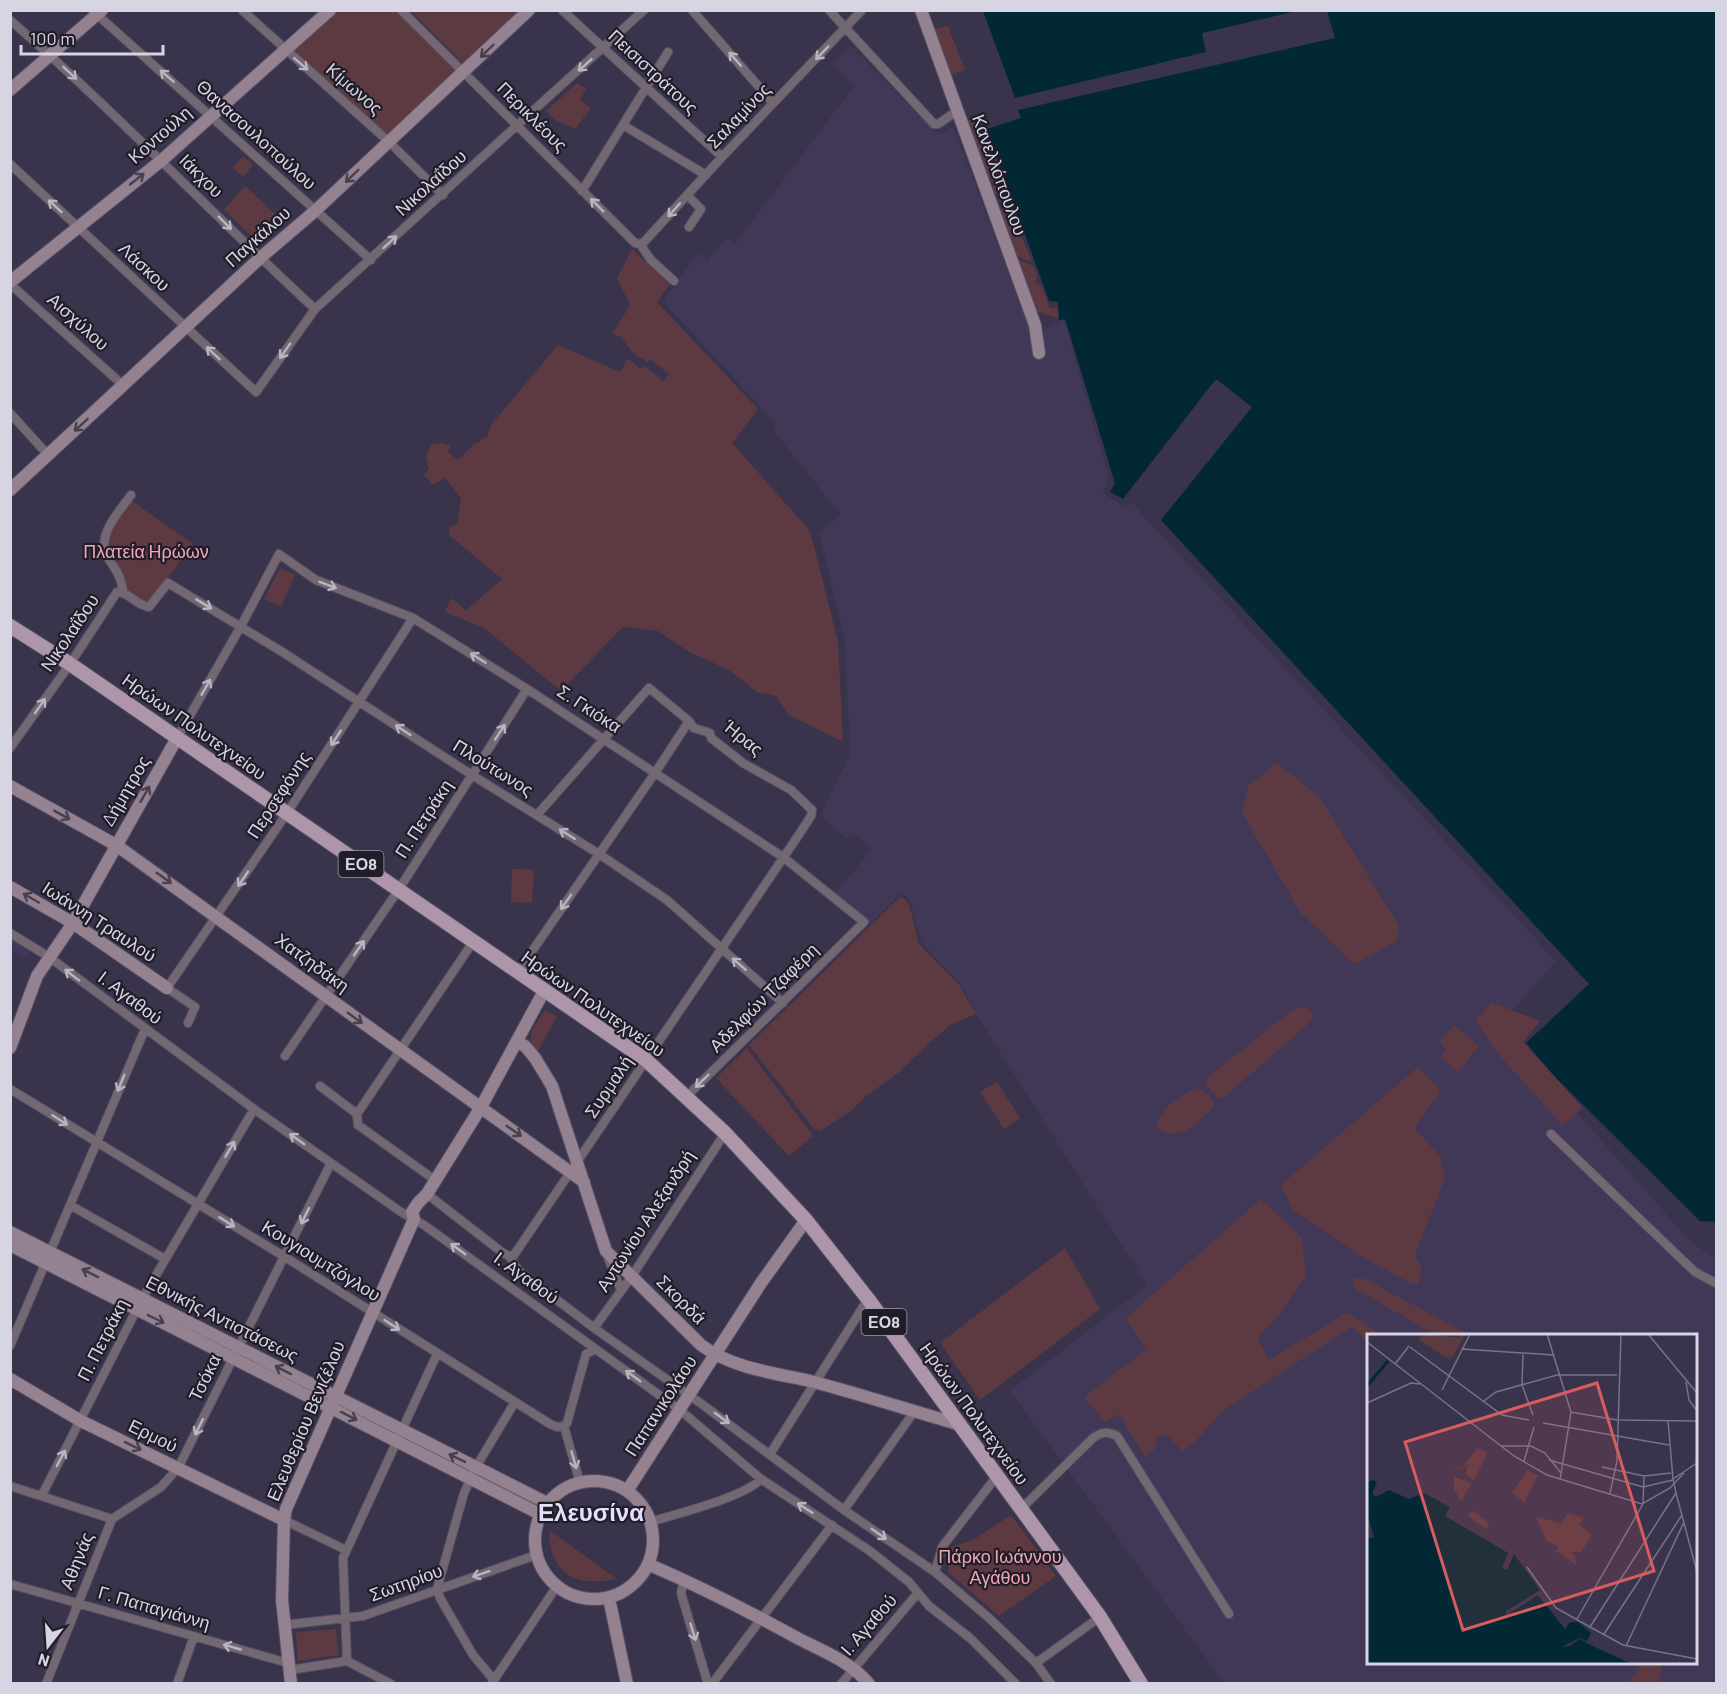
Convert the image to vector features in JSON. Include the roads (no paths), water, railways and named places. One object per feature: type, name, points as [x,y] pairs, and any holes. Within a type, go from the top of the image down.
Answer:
[{"type":"main road","name":"Ηρώων Πολυτεχνείου","points":[[10,626],[70,664],[646,1060],[725,1133],[806,1220],[868,1299],[1100,1617],[1141,1683]]},
{"type":"street","name":"Κίμωνος","points":[[242,10],[388,141],[443,195]]},
{"type":"street","name":"Κοντούλη","points":[[10,283],[162,160],[330,10]]},
{"type":"street","name":"Περικλέους","points":[[401,10],[635,243],[640,244],[651,260],[674,281]]},
{"type":"street","name":"Παγκάλου","points":[[10,490],[260,258],[315,211],[529,10]]},
{"type":"street","name":"Πεισιστράτους","points":[[562,10],[722,157]]},
{"type":"street","name":"Νικολαΐδου","points":[[256,392],[315,309],[644,10]]},
{"type":"street","points":[[692,10],[773,103]]},
{"type":"street","points":[[829,10],[934,124],[938,124],[957,111]]},
{"type":"street","name":"Σαλαμίνος","points":[[640,244],[862,10]]},
{"type":"street","name":"Κανελλόπουλου","points":[[921,10],[1035,326],[1039,353]]},
{"type":"street","points":[[10,90],[97,12]]},
{"type":"street","name":"Θανασουλοπούλου","points":[[97,12],[370,260]]},
{"type":"street","name":"Ιάκχου","points":[[10,20],[51,55],[162,160],[260,258],[315,309]]},
{"type":"street","points":[[582,191],[668,52]]},
{"type":"street","points":[[623,125],[706,175]]},
{"type":"street","name":"Λάσκου","points":[[10,164],[256,392]]},
{"type":"street","points":[[687,195],[701,209],[689,227]]},
{"type":"street","name":"Αισχύλου","points":[[10,283],[124,386]]},
{"type":"street","points":[[10,413],[48,455]]},
{"type":"street","points":[[123,592],[121,576],[106,555],[105,532],[131,495]]},
{"type":"street","name":"Σ. Γκιόκα","points":[[279,554],[316,580],[413,618],[528,689],[783,856],[864,922]]},
{"type":"street","name":"Δήμητρος","points":[[10,1048],[37,976],[73,923],[241,626],[279,554]]},
{"type":"street","name":"Νικολαΐδου","points":[[10,748],[70,664],[117,592],[123,592],[141,606],[149,607],[168,583]]},
{"type":"street","name":"Πλούτωνος","points":[[168,583],[241,626],[599,854],[667,900],[783,1003]]},
{"type":"street","name":"Περσεφόνης","points":[[167,988],[287,813],[413,618]]},
{"type":"street","name":"Ήρας","points":[[605,738],[649,688],[694,728],[710,733],[711,738],[743,763],[791,790],[812,810],[811,816]]},
{"type":"street","name":"Π. Πετράκη","points":[[285,1056],[399,889],[528,689]]},
{"type":"street","points":[[517,973],[655,773],[688,721]]},
{"type":"street","points":[[537,815],[605,738]]},
{"type":"street","name":"Χατζηδάκη","points":[[10,786],[116,845],[218,916],[481,1107],[574,1167]]},
{"type":"street","name":"Συρμαλή","points":[[509,1256],[514,1255],[520,1248],[811,816]]},
{"type":"street","name":"Ιωάννη Τραυλού","points":[[10,887],[73,923],[167,988]]},
{"type":"street","name":"Αδελφών Τζαφέρη","points":[[686,1097],[864,922]]},
{"type":"street","name":"Ι. Αγαθού","points":[[10,933],[49,957],[254,1109],[414,1219],[596,1349],[680,1410],[761,1479],[832,1525],[909,1582],[917,1594],[841,1683]]},
{"type":"street","points":[[435,1180],[357,1125],[357,1114],[473,942]]},
{"type":"street","points":[[167,988],[195,1007],[188,1023]]},
{"type":"street","points":[[544,991],[481,1107],[427,1194],[490,1244],[509,1256],[519,1271],[594,1329],[935,1572],[989,1618],[1052,1683]]},
{"type":"street","points":[[10,1346],[145,1029]]},
{"type":"street","name":"Σκορδά","points":[[517,1042],[525,1046],[535,1058],[552,1086],[574,1167],[584,1182],[606,1251],[701,1346],[714,1356],[732,1363],[816,1383],[961,1425]]},
{"type":"street","points":[[320,1086],[357,1114]]},
{"type":"street","name":"Κουγιουμτζόγλου","points":[[10,1089],[285,1257],[550,1424],[558,1427],[564,1426]]},
{"type":"street","name":"Π. Πετράκη","points":[[42,1495],[140,1304],[254,1109]]},
{"type":"street","name":"Αντωνίου Αλεξανδρή","points":[[594,1329],[632,1276],[725,1133]]},
{"type":"street","points":[[1551,1134],[1695,1272],[1716,1283]]},
{"type":"street","name":"Τσόκα","points":[[112,1519],[161,1487],[178,1468],[331,1163]]},
{"type":"street","name":"Ελευθερίου Βενιζέλου","points":[[291,1683],[284,1625],[282,1570],[286,1509],[414,1219],[412,1212],[427,1194]]},
{"type":"street","points":[[70,1205],[165,1259]]},
{"type":"street","name":"Παπανικολάου","points":[[627,1491],[761,1283],[806,1220]]},
{"type":"street","name":"Εθνικής Αντιστάσεως","points":[[10,1232],[48,1258]]},
{"type":"street","name":"Εθνικής Αντιστάσεως","points":[[10,1245],[48,1258],[544,1509]]},
{"type":"street","points":[[606,1251],[621,1290]]},
{"type":"street","points":[[770,1454],[868,1299]]},
{"type":"street","points":[[580,1483],[564,1426],[567,1423],[586,1354],[596,1349]]},
{"type":"street","points":[[347,1661],[343,1558],[437,1354]]},
{"type":"street","name":"Ερμού","points":[[10,1379],[81,1421],[284,1520]]},
{"type":"street","points":[[515,1402],[464,1493],[437,1589],[473,1655],[493,1681],[556,1586]]},
{"type":"street","points":[[844,1509],[914,1412]]},
{"type":"street","points":[[1022,1508],[1093,1438],[1107,1432],[1117,1436],[1229,1614]]},
{"type":"street","points":[[935,1572],[942,1547],[997,1476]]},
{"type":"street","points":[[650,1522],[741,1493],[756,1485],[761,1479]]},
{"type":"street","points":[[592,1481],[610,1484],[627,1491],[641,1505],[650,1522],[653,1537],[650,1565],[636,1582],[621,1593],[609,1598],[585,1599],[568,1594],[556,1586],[543,1571],[536,1555],[534,1536],[544,1509],[558,1493],[580,1483],[592,1481]]},
{"type":"street","points":[[10,1486],[112,1519]]},
{"type":"street","name":"Αθηνάς","points":[[46,1683],[112,1519]]},
{"type":"street","points":[[284,1520],[346,1550]]},
{"type":"street","points":[[710,1683],[832,1525]]},
{"type":"street","name":"Σωτηρίου","points":[[284,1625],[363,1616],[536,1555]]},
{"type":"street","points":[[650,1565],[762,1618],[853,1668],[868,1683]]},
{"type":"street","points":[[684,1580],[681,1593],[710,1683]]},
{"type":"street","name":"Γ. Παπαγιάννη","points":[[10,1584],[194,1636],[289,1666]]},
{"type":"street","points":[[917,1594],[928,1606],[970,1638],[1011,1682]]},
{"type":"street","points":[[609,1598],[627,1683]]},
{"type":"street","points":[[1035,1663],[1100,1617]]},
{"type":"street","points":[[177,1683],[194,1636]]},
{"type":"street","points":[[289,1666],[347,1661],[391,1683]]},
{"type":"street","points":[[853,1668],[855,1683]]},
{"type":"water","points":[[983,10],[1297,11],[1202,33],[1206,52],[1015,98]]},
{"type":"water","points":[[1327,11],[1716,11],[1716,1222],[1700,1221],[1557,1079],[1526,1043],[1589,984],[1161,520],[1252,407],[1216,379],[1123,499],[1110,492],[1115,483],[1065,319],[1059,320],[1058,302],[1049,301],[987,129],[1021,118],[1018,110],[1335,38]]},
{"type":"district","name":"Ελευσίνα","points":[[591,1513]]},
{"type":"park label","name":"Πλατεία Ηρώων","points":[[146,552]]},
{"type":"park label","name":"Πάρκο Ιωάννου Αγάθου","points":[[1000,1567]]}]
